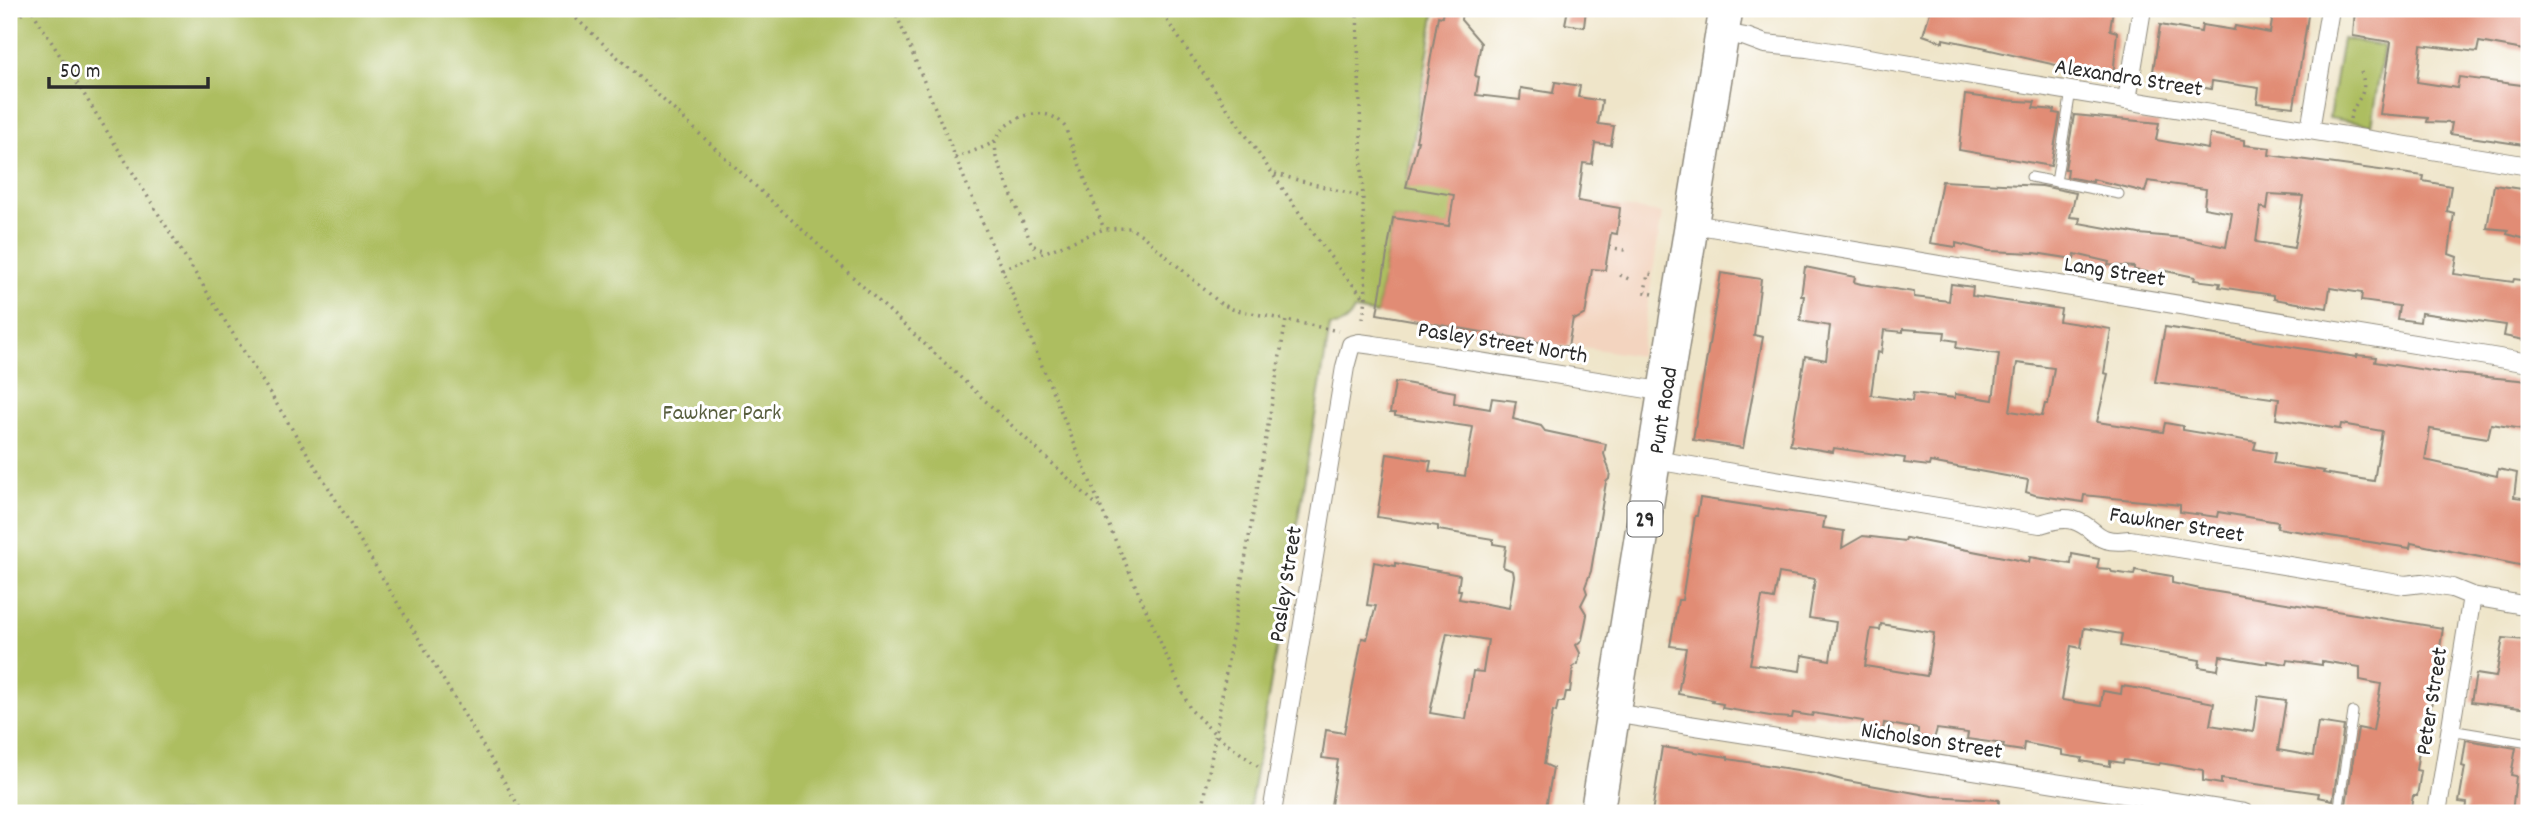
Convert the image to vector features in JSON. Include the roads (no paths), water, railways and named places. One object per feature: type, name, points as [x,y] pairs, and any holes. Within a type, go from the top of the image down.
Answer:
[{"type":"highway","name":"Punt Road","points":[[1597,813],[1725,21]]},
{"type":"street","points":[[2127,100],[2142,9]]},
{"type":"street","points":[[2310,130],[2330,9]]},
{"type":"street","name":"Alexandra Street","points":[[1725,21],[1746,37],[1765,44],[1807,48],[2529,166]]},
{"type":"street","name":"Lang Street","points":[[1693,224],[2529,363]]},
{"type":"street","name":"Pasley Street North","points":[[1346,362],[1351,345],[1363,344],[1666,392]]},
{"type":"street","name":"Pasley Street","points":[[1272,813],[1346,362]]},
{"type":"street","name":"Fawkner Street","points":[[1655,460],[2040,524],[2064,519],[2076,521],[2102,540],[2130,540],[2405,585],[2422,583],[2452,588],[2472,596],[2529,606]]},
{"type":"street","name":"Peter Street","points":[[2437,813],[2472,596]]},
{"type":"street","name":"Nicholson Street","points":[[1613,713],[2244,813]]},
{"type":"lane","points":[[2056,182],[2071,91]]},
{"type":"lane","points":[[2031,177],[2119,194]]},
{"type":"lane","points":[[2338,813],[2353,712]]},
{"type":"lane","points":[[2450,730],[2529,743]]},
{"type":"park label","name":"Fawkner Park","points":[[722,411]]}]
